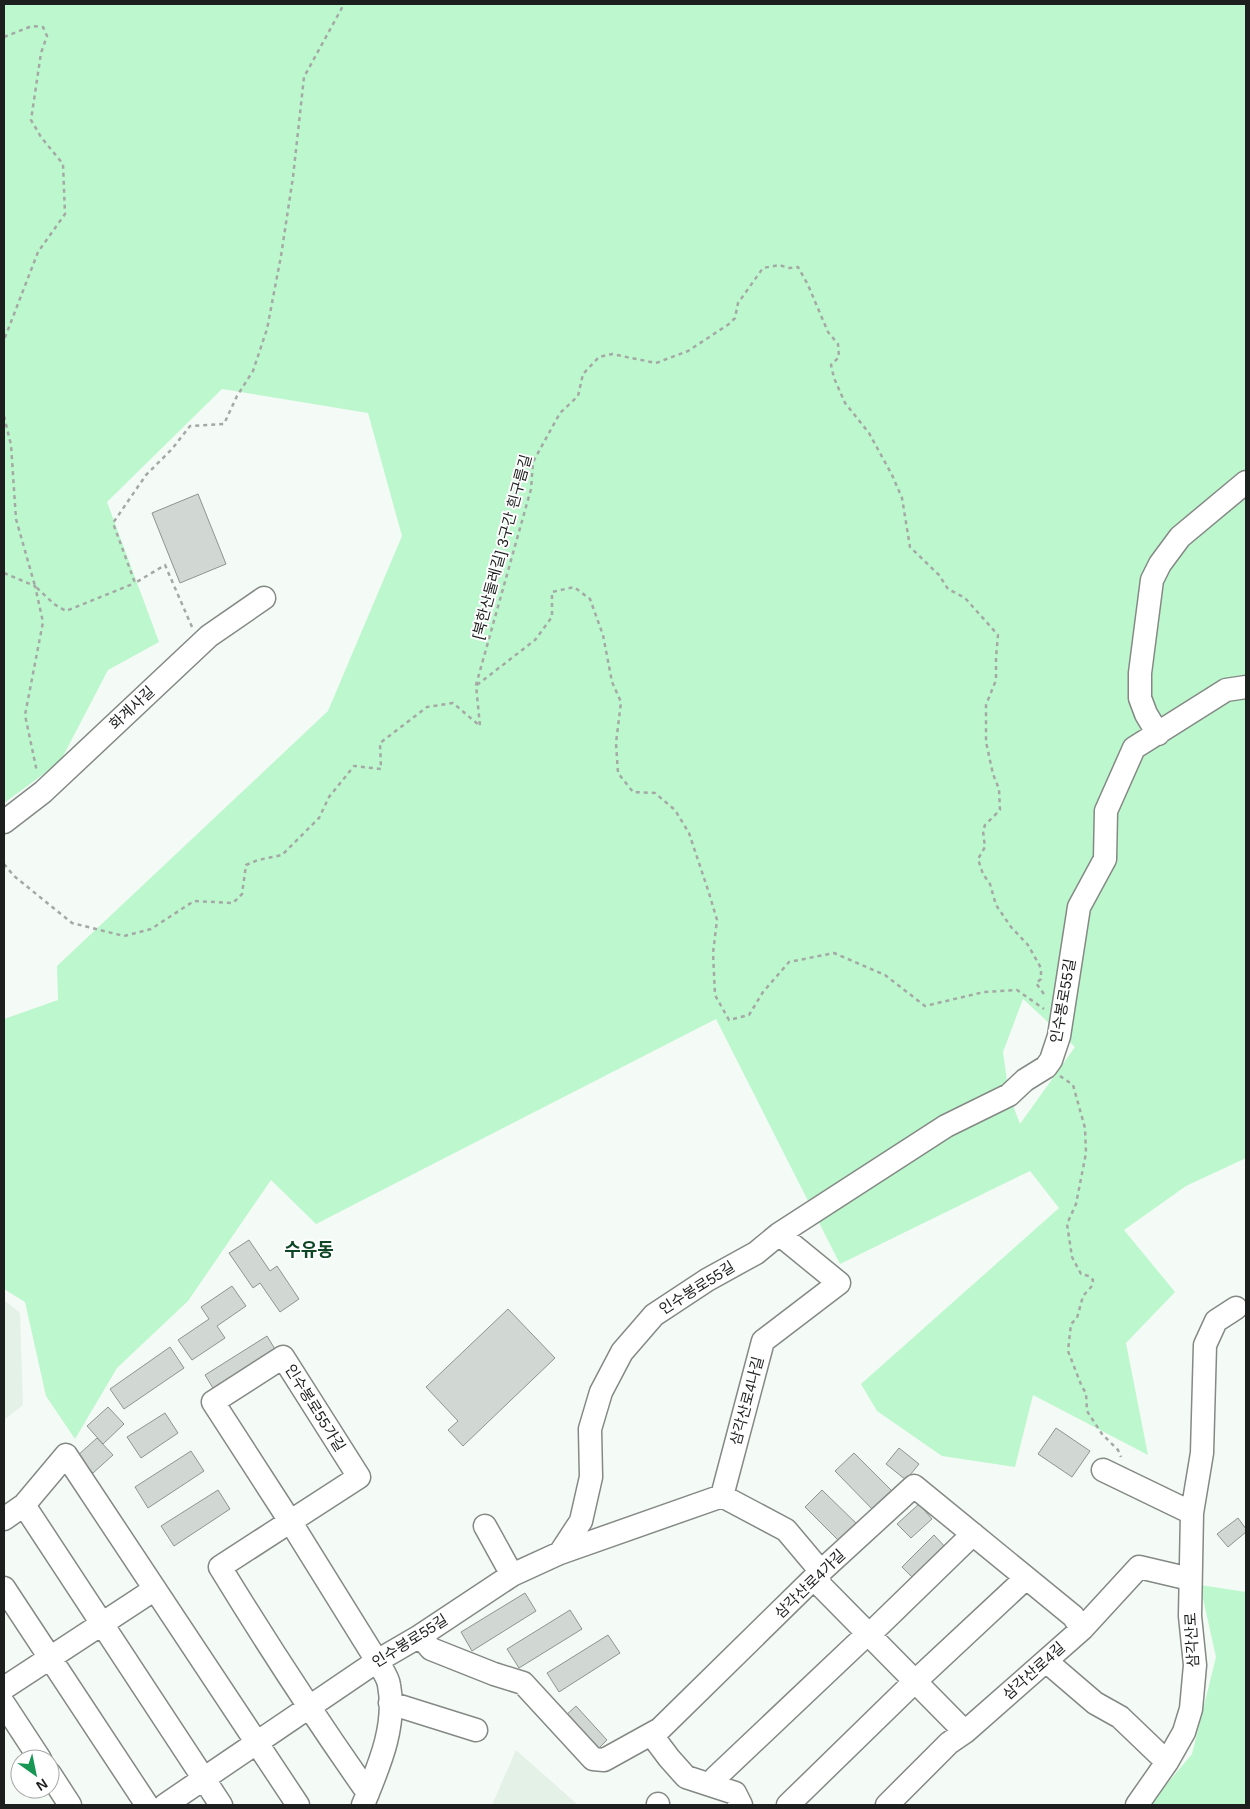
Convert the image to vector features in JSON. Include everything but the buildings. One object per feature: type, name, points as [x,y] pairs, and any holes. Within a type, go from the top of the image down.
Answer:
[{"type":"street","points":[[1158,734],[1146,714],[1140,698],[1140,673],[1152,580],[1160,564],[1180,537],[1246,482]]},
{"type":"street","name":"화계사길","points":[[4,822],[43,792],[209,636],[264,598]]},
{"type":"street","name":"인수봉로55길","points":[[166,1805],[377,1661],[420,1636],[512,1575],[560,1554],[581,1521],[591,1477],[590,1429],[601,1392],[622,1352],[654,1315],[707,1280],[756,1253],[779,1234],[946,1126],[1009,1095],[1025,1080],[1046,1067],[1052,1060],[1059,1036],[1079,907],[1105,859],[1106,811],[1134,748],[1226,690],[1246,687]]},
{"type":"street","name":"삼각산로4나길","points":[[722,1496],[763,1341],[839,1283],[779,1234]]},
{"type":"street","name":"삼각산로","points":[[1136,1805],[1167,1762],[1184,1732],[1191,1709],[1195,1665],[1190,1616],[1192,1513],[1202,1453],[1205,1346],[1216,1322],[1236,1308]]},
{"type":"street","name":"인수봉로55가길","points":[[309,1708],[260,1634],[220,1567],[290,1520],[359,1477],[283,1357],[213,1402],[290,1520],[377,1661],[389,1684],[391,1714],[384,1754],[366,1799]]},
{"type":"street","points":[[4,1519],[24,1505],[66,1456],[298,1805]]},
{"type":"street","points":[[1103,1470],[1192,1513]]},
{"type":"street","name":"삼각산로4가길","points":[[420,1636],[432,1649],[494,1674],[523,1683],[593,1758],[604,1760],[660,1730],[818,1574],[914,1486],[1073,1616],[1082,1629]]},
{"type":"street","points":[[560,1554],[722,1496],[786,1530],[818,1568],[820,1585],[965,1732]]},
{"type":"street","points":[[24,1505],[221,1805]]},
{"type":"street","points":[[485,1526],[512,1575]]},
{"type":"street","points":[[714,1786],[715,1778],[863,1638],[869,1635],[973,1534]]},
{"type":"street","name":"삼각산로4길","points":[[887,1805],[949,1744],[1082,1629],[1139,1567],[1190,1579]]},
{"type":"street","points":[[788,1805],[1026,1578]]},
{"type":"street","points":[[4,1588],[147,1805]]},
{"type":"street","points":[[4,1688],[155,1589]]},
{"type":"street","points":[[1046,1661],[1095,1703],[1120,1717],[1167,1762]]},
{"type":"street","points":[[390,1702],[476,1730]]},
{"type":"street","points":[[4,1704],[33,1749]]},
{"type":"street","points":[[309,1708],[366,1799]]},
{"type":"street","points":[[652,1734],[669,1758],[686,1777],[735,1793],[741,1805]]},
{"type":"street","points":[[60,1790],[70,1805]]},
{"type":"path","points":[[135,583],[113,523],[146,475],[190,426],[224,424],[237,396],[253,371],[267,328],[281,256],[293,177],[304,76],[344,4]]},
{"type":"path","points":[[4,37],[32,26],[43,27],[47,36],[40,53],[31,120],[41,137],[63,164],[65,214],[38,252],[4,340]]},
{"type":"path","name":"[북한산둘레길] 3구간 흰구름길","points":[[4,864],[14,876],[72,922],[124,936],[150,929],[194,901],[233,902],[242,894],[246,865],[258,860],[282,855],[319,818],[329,797],[354,766],[381,769],[380,743],[427,707],[453,703],[480,726],[476,685],[531,489],[533,462],[560,413],[578,396],[583,374],[599,356],[612,354],[656,363],[688,351],[729,324],[734,318],[738,303],[763,268],[779,265],[789,268],[798,267],[808,285],[828,332],[838,344],[839,357],[831,365],[834,378],[845,403],[869,433],[902,498],[910,547],[939,575],[948,589],[965,598],[998,635],[996,680],[986,705],[986,742],[993,774],[999,789],[1000,810],[985,825],[982,831],[985,847],[978,859],[983,874],[990,884],[996,905],[1011,927],[1028,945],[1041,968],[1041,979],[1036,983],[1050,1003]]},
{"type":"path","points":[[4,416],[12,445],[16,519],[43,622],[25,714],[38,780]]},
{"type":"path","points":[[4,573],[35,586],[54,604],[66,611],[135,583],[165,565],[200,644]]},
{"type":"path","points":[[476,685],[535,640],[552,617],[552,592],[574,587],[590,600],[603,635],[612,682],[622,702],[616,743],[618,773],[633,792],[656,792],[676,810],[689,833],[717,920],[714,953],[715,995],[729,1020],[749,1015],[763,992],[789,962],[834,953],[885,975],[925,1006],[984,992],[1017,990],[1050,1013],[1059,1036]]},
{"type":"path","points":[[1052,1060],[1057,1074],[1073,1085],[1084,1128],[1086,1153],[1076,1204],[1067,1224],[1072,1257],[1081,1274],[1089,1276],[1093,1280],[1092,1286],[1083,1296],[1077,1318],[1071,1324],[1068,1351],[1086,1393],[1087,1411],[1102,1434],[1118,1450],[1130,1482]]},
{"type":"shaded area","points":[[4,1300],[20,1313],[23,1405],[4,1420]]},
{"type":"shaded area","points":[[516,1750],[578,1805],[492,1805]]},
{"type":"green space","points":[[4,4],[1246,4],[1246,1158],[1186,1186],[1124,1230],[1175,1292],[1126,1343],[1148,1455],[1033,1395],[1015,1467],[942,1456],[877,1411],[861,1384],[1059,1208],[1030,1171],[840,1264],[716,1019],[316,1224],[271,1180],[188,1301],[117,1368],[75,1439],[46,1396],[25,1302],[4,1289],[4,1019],[58,1000],[57,966],[328,711],[402,536],[368,413],[222,389],[107,502],[159,642],[108,670],[60,762],[4,803]],"holes":[[[1023,999],[1075,1047],[1020,1124],[1009,1095],[1003,1052]]]},
{"type":"green space","points":[[1200,1585],[1246,1592],[1246,1805],[1149,1805],[1192,1754],[1216,1657]]},
{"type":"district","name":"수유동","points":[[309,1250]]}]
